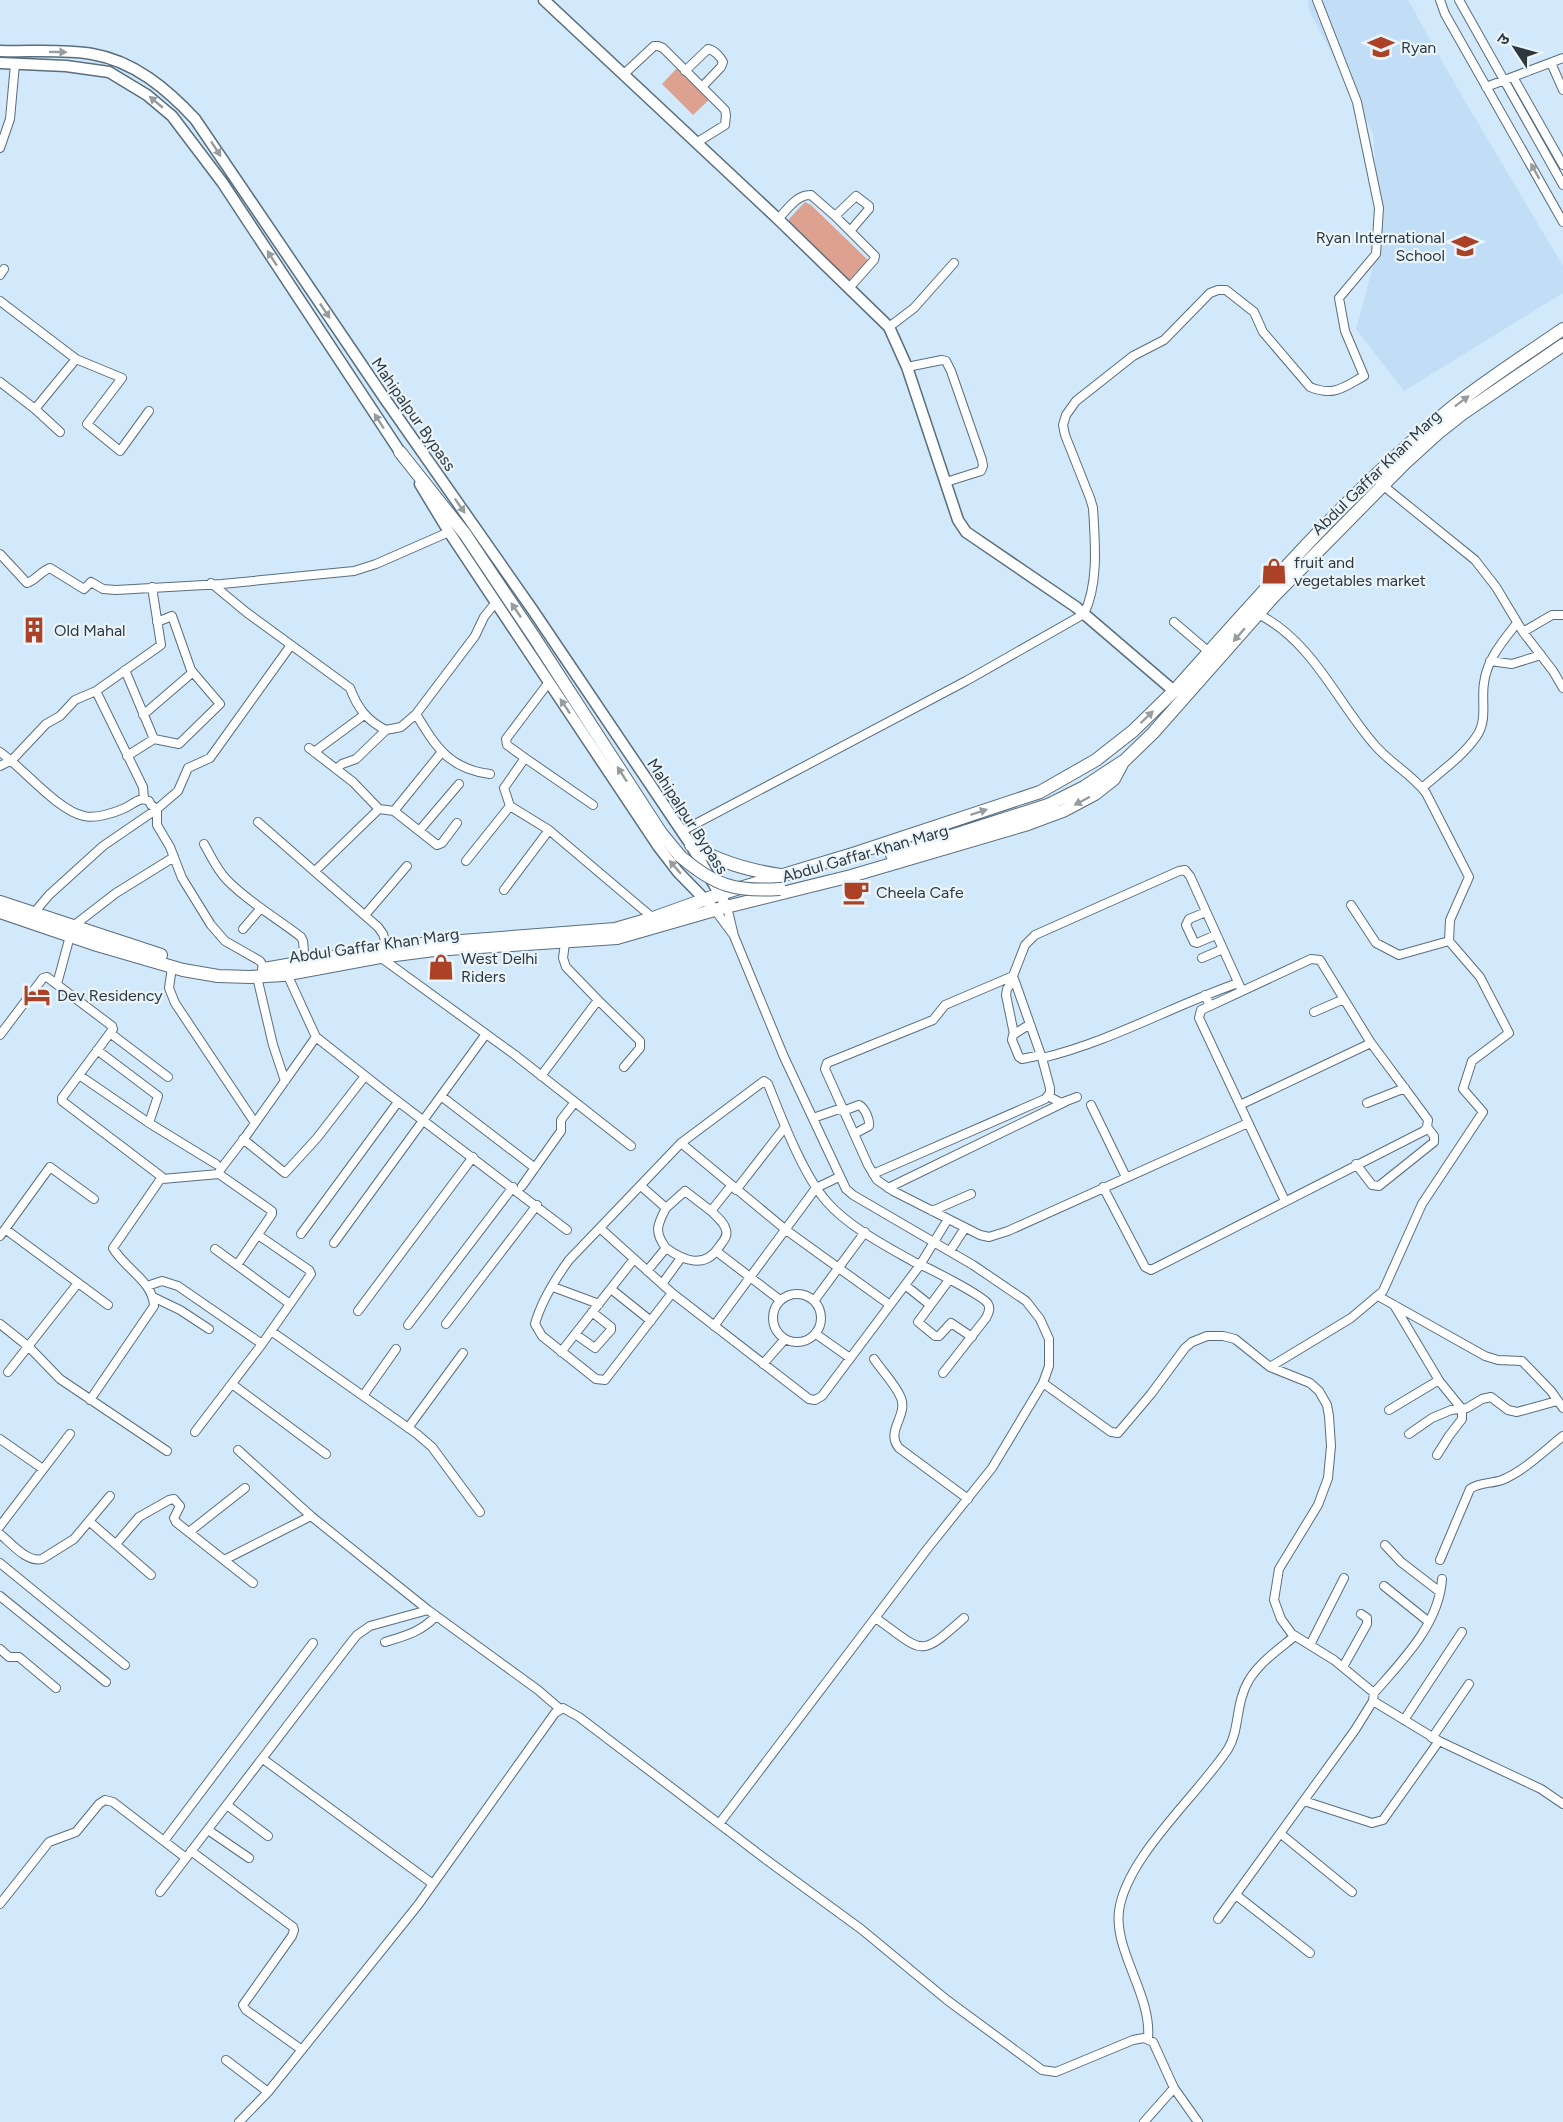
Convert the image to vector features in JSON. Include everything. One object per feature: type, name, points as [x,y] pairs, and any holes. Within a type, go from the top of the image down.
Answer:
[{"type":"main road","name":"Abdul Gaffar Khan Marg","points":[[0,912],[205,968],[287,974],[448,940],[615,928],[851,876],[1037,821],[1063,811],[1095,794],[1114,779],[1123,762],[1153,732],[1379,482],[1456,404],[1563,329]]},
{"type":"main road","name":"Abdul Gaffar Khan Marg","points":[[716,906],[720,894],[1040,792],[1095,760],[1133,731],[1174,691],[1291,562],[1379,482],[1455,419],[1563,345]]},
{"type":"main road","points":[[400,452],[465,534],[661,833],[680,856],[701,874],[725,885],[751,891],[780,889],[821,878],[1048,805],[1084,787],[1123,762]]},
{"type":"main road","points":[[691,845],[711,857],[732,865],[784,875]]},
{"type":"main road","name":"Abdul Gaffar Khan Marg","points":[[0,902],[71,931],[172,966],[218,976],[261,973],[305,962],[383,952],[565,943],[627,936],[716,906]]},
{"type":"street","points":[[544,0],[850,287],[889,327],[907,367],[958,520],[966,532],[1084,614],[1174,691]]},
{"type":"street","points":[[682,831],[966,681],[1084,614],[1089,604],[1093,582],[1093,508],[1063,425],[1070,408],[1085,394],[1133,356],[1164,340],[1202,299],[1218,290],[1226,290],[1254,312],[1263,332],[1310,387],[1320,391],[1335,392],[1364,376],[1345,331],[1339,298],[1376,254],[1379,208],[1357,102],[1317,0]]},
{"type":"street","points":[[1440,0],[1445,14],[1563,222]]},
{"type":"street","points":[[1459,0],[1563,165]]},
{"type":"street","points":[[624,74],[654,46],[658,45],[702,87],[725,110],[726,115],[724,125],[696,143]]},
{"type":"street","points":[[685,71],[708,49],[712,50],[723,62],[702,87]]},
{"type":"street","name":"Mahipalpur Bypass","points":[[0,51],[91,54],[116,60],[160,86],[195,119],[385,399],[538,618],[682,831],[720,894]]},
{"type":"street","points":[[1486,87],[1563,58]]},
{"type":"street","name":"Mahipalpur Bypass","points":[[0,63],[66,66],[109,72],[147,95],[172,116],[222,182],[400,452],[449,532],[658,846],[678,872],[716,906]]},
{"type":"street","points":[[1551,63],[1563,90]]},
{"type":"street","points":[[0,148],[10,119],[15,64]]},
{"type":"street","points":[[1509,79],[1563,185]]},
{"type":"street","points":[[778,219],[800,197],[807,195],[814,198],[835,216],[876,256],[850,287]]},
{"type":"street","points":[[835,216],[856,196],[869,206],[869,209],[850,231]]},
{"type":"street","points":[[889,327],[914,308],[954,263]]},
{"type":"street","points":[[0,301],[76,359],[122,378],[87,424],[120,451],[150,411]]},
{"type":"street","points":[[35,410],[76,359]]},
{"type":"street","points":[[907,367],[942,360],[946,362],[951,370],[982,460],[981,471],[946,482]]},
{"type":"street","points":[[0,382],[60,432]]},
{"type":"street","points":[[1379,482],[1475,560],[1496,587],[1522,632],[1563,688]]},
{"type":"street","points":[[0,554],[28,583],[50,568],[84,589],[92,582],[100,588],[109,590],[354,571],[449,532]]},
{"type":"street","points":[[211,583],[350,688],[364,715],[386,730]]},
{"type":"street","points":[[0,766],[12,760],[46,724],[60,716],[75,700],[96,691],[161,645],[152,587]]},
{"type":"street","points":[[336,769],[356,759],[386,730],[401,727],[416,714],[475,636],[484,617],[496,602]]},
{"type":"street","points":[[1258,614],[1268,619],[1294,640],[1335,690],[1373,744],[1422,788],[1439,816],[1468,877],[1450,920],[1449,941],[1480,977],[1509,1033],[1472,1061],[1463,1089],[1483,1112],[1422,1203],[1395,1262],[1389,1282],[1378,1296],[1351,1318],[1270,1368]]},
{"type":"street","points":[[1522,632],[1552,615],[1563,615]]},
{"type":"street","points":[[127,756],[154,739],[178,744],[220,704],[193,672],[172,616],[157,622]]},
{"type":"street","points":[[1174,622],[1209,652]]},
{"type":"street","points":[[1422,788],[1478,736],[1484,713],[1483,684],[1490,661],[1517,623]]},
{"type":"street","points":[[33,914],[49,895],[104,846],[157,809],[178,791],[188,768],[210,758],[291,645]]},
{"type":"street","points":[[1490,661],[1512,664],[1541,655]]},
{"type":"street","points":[[125,670],[154,739]]},
{"type":"street","points":[[144,715],[193,672]]},
{"type":"street","points":[[549,682],[506,740],[507,745],[593,805]]},
{"type":"street","points":[[96,691],[143,787],[144,799]]},
{"type":"street","points":[[416,714],[441,753],[468,769],[490,774]]},
{"type":"street","points":[[364,715],[312,750],[353,782],[379,809],[394,811],[438,845],[457,823]]},
{"type":"street","points":[[0,752],[64,806],[84,816],[101,815],[125,808],[144,799],[157,809],[157,825],[185,884],[220,937],[257,958],[264,965],[261,973],[273,1045],[285,1081]]},
{"type":"street","points":[[394,811],[441,753]]},
{"type":"street","points":[[525,758],[504,788],[510,806],[549,830],[653,918]]},
{"type":"street","points":[[419,831],[459,784]]},
{"type":"street","points":[[466,861],[510,806]]},
{"type":"street","points":[[315,871],[379,809]]},
{"type":"street","points":[[258,822],[378,927],[383,952],[631,1146]]},
{"type":"street","points":[[504,890],[549,830]]},
{"type":"street","points":[[204,844],[226,879],[301,937],[305,962]]},
{"type":"street","points":[[57,984],[71,931],[116,893],[174,857]]},
{"type":"street","points":[[365,915],[407,866]]},
{"type":"street","points":[[1103,1187],[1148,1269],[1151,1270],[1424,1131],[1427,1127],[1428,1120],[1424,1113],[1371,1043],[1323,963],[1317,959],[1311,959],[1240,987],[1205,994],[1081,1047],[1024,1059],[1019,1057],[1012,1040],[1014,1034],[1006,995],[1024,945],[1035,935],[1185,870],[1190,876],[1240,987]]},
{"type":"street","points":[[1351,905],[1376,943],[1399,955],[1449,941]]},
{"type":"street","points":[[716,906],[735,936],[784,1057],[846,1189],[1009,1288],[1033,1309],[1040,1319],[1050,1345],[1049,1366],[1043,1383],[1001,1453],[719,1824]]},
{"type":"street","points":[[243,929],[261,908]]},
{"type":"street","points":[[1206,912],[1189,919],[1186,925],[1194,942],[1197,943],[1216,935]]},
{"type":"street","points":[[565,943],[563,958],[567,967],[640,1041],[640,1048],[624,1066]]},
{"type":"street","points":[[1202,958],[1223,949]]},
{"type":"street","points":[[172,966],[169,988],[175,1003],[255,1123]]},
{"type":"street","points":[[287,974],[316,1037],[423,1121],[517,1187],[567,1230]]},
{"type":"street","points":[[0,1035],[43,978],[47,977],[112,1026],[113,1029],[62,1101],[162,1179]]},
{"type":"street","points":[[873,1174],[1045,1100],[1048,1096],[1050,1088],[1041,1056],[1013,977]]},
{"type":"street","points":[[1013,977],[945,1005],[933,1020],[827,1063],[825,1069],[873,1174],[888,1188],[965,1228],[989,1237],[1248,1123]]},
{"type":"street","points":[[1240,987],[1201,1010],[1199,1018],[1285,1201]]},
{"type":"street","points":[[1205,994],[1210,1006]]},
{"type":"street","points":[[1314,1012],[1344,999]]},
{"type":"street","points":[[541,1076],[598,1000]]},
{"type":"street","points":[[1014,1034],[1030,1024]]},
{"type":"street","points":[[110,1033],[168,1077]]},
{"type":"street","points":[[334,1243],[486,1034]]},
{"type":"street","points":[[219,1174],[316,1037]]},
{"type":"street","points":[[1240,1105],[1371,1043]]},
{"type":"street","points":[[97,1050],[158,1096],[149,1123]]},
{"type":"street","points":[[79,1075],[149,1123],[216,1164]]},
{"type":"street","points":[[243,1139],[285,1173],[317,1138],[365,1076]]},
{"type":"street","points":[[672,1293],[605,1380],[596,1378],[561,1352],[536,1328],[538,1314],[569,1260],[681,1143],[764,1081],[768,1084],[785,1128],[816,1188],[836,1210],[865,1232],[982,1299],[988,1305],[986,1318],[943,1374]]},
{"type":"street","points":[[1366,1104],[1406,1088]]},
{"type":"street","points":[[441,1096],[535,1168]]},
{"type":"street","points":[[1048,1096],[1059,1102],[1067,1101]]},
{"type":"street","points":[[888,1188],[1077,1097]]},
{"type":"street","points":[[301,1234],[398,1102]]},
{"type":"street","points":[[408,1325],[517,1187],[535,1168],[561,1131],[561,1120],[575,1102]]},
{"type":"street","points":[[1091,1105],[1126,1177]]},
{"type":"street","points":[[813,1118],[859,1106],[864,1109],[869,1126],[854,1134]]},
{"type":"street","points":[[1356,1164],[1372,1185],[1379,1186],[1434,1142],[1434,1136],[1427,1127]]},
{"type":"street","points":[[711,1211],[785,1128]]},
{"type":"street","points":[[681,1143],[786,1230],[890,1305]]},
{"type":"street","points":[[358,1311],[473,1157]]},
{"type":"street","points":[[94,1199],[50,1167],[3,1233],[78,1282],[108,1305]]},
{"type":"street","points":[[90,1400],[153,1310],[153,1297],[147,1286],[112,1248],[162,1179],[219,1174],[272,1211],[273,1214],[237,1265]]},
{"type":"street","points":[[714,1326],[816,1188],[839,1177]]},
{"type":"street","points":[[641,1186],[666,1208]]},
{"type":"street","points":[[685,1191],[711,1211],[722,1222],[727,1233],[716,1251],[703,1260],[693,1261],[681,1258],[666,1248],[659,1238],[657,1230],[666,1208],[685,1191]]},
{"type":"street","points":[[932,1211],[971,1194]]},
{"type":"street","points":[[446,1324],[537,1205]]},
{"type":"street","points":[[601,1229],[672,1293],[809,1399],[815,1400],[822,1396],[920,1265],[948,1219]]},
{"type":"street","points":[[950,1251],[965,1228]]},
{"type":"street","points":[[814,1301],[865,1232]]},
{"type":"street","points":[[195,1432],[262,1344],[311,1272],[258,1235]]},
{"type":"street","points":[[647,1270],[666,1248]]},
{"type":"street","points":[[215,1249],[290,1304]]},
{"type":"street","points":[[716,1251],[780,1300]]},
{"type":"street","points":[[662,1284],[681,1258]]},
{"type":"street","points":[[561,1352],[634,1259]]},
{"type":"street","points":[[949,1280],[919,1320],[920,1324],[935,1336],[939,1336],[952,1323],[972,1337]]},
{"type":"street","points":[[147,1286],[162,1281],[178,1286],[262,1344]]},
{"type":"street","points":[[8,1372],[78,1282]]},
{"type":"street","points":[[905,1285],[930,1305]]},
{"type":"street","points":[[553,1287],[598,1305]]},
{"type":"street","points":[[610,1289],[651,1321]]},
{"type":"street","points":[[791,1294],[799,1294],[814,1301],[818,1306],[821,1320],[816,1334],[798,1343],[778,1334],[772,1319],[780,1300],[791,1294]]},
{"type":"street","points":[[1378,1296],[1485,1356],[1498,1360],[1521,1361],[1551,1391],[1560,1404],[1517,1412],[1503,1407],[1491,1397],[1486,1397],[1474,1405],[1451,1410],[1432,1418],[1409,1434]]},
{"type":"street","points":[[153,1297],[180,1310],[209,1329]]},
{"type":"street","points":[[1393,1304],[1439,1380],[1462,1408],[1462,1419],[1437,1455]]},
{"type":"street","points":[[575,1334],[595,1348],[611,1330],[611,1327],[592,1312]]},
{"type":"street","points":[[0,1324],[29,1347],[60,1380],[167,1451]]},
{"type":"street","points":[[271,1331],[432,1447],[480,1512]]},
{"type":"street","points":[[816,1334],[850,1358]]},
{"type":"street","points":[[1043,1383],[1115,1433],[1121,1430],[1151,1394],[1185,1348],[1200,1339],[1216,1335],[1231,1336],[1270,1368],[1310,1383],[1319,1391],[1327,1405],[1330,1425],[1330,1459],[1324,1490],[1307,1525],[1285,1556],[1279,1569],[1274,1600],[1277,1612],[1295,1636],[1343,1667],[1374,1697],[1404,1720],[1435,1739],[1541,1789],[1563,1804]]},
{"type":"street","points":[[763,1364],[785,1339]]},
{"type":"street","points":[[363,1396],[396,1349]]},
{"type":"street","points":[[408,1428],[463,1353]]},
{"type":"street","points":[[874,1359],[901,1399],[901,1411],[894,1434],[895,1444],[968,1499]]},
{"type":"street","points":[[1389,1410],[1439,1380]]},
{"type":"street","points":[[232,1384],[326,1454]]},
{"type":"street","points":[[0,1526],[70,1434]]},
{"type":"street","points":[[1440,1560],[1470,1489],[1479,1484],[1503,1480],[1512,1475],[1563,1436]]},
{"type":"street","points":[[0,1439],[43,1469]]},
{"type":"street","points":[[237,1450],[311,1516],[428,1610],[538,1690],[560,1709],[568,1710],[579,1717],[861,1929],[947,2000],[1042,2070],[1056,2072],[1133,2040],[1148,2038]]},
{"type":"street","points":[[189,1532],[245,1488]]},
{"type":"street","points":[[0,1534],[28,1557],[38,1561],[64,1547],[90,1522],[110,1496]]},
{"type":"street","points":[[116,1545],[140,1517],[172,1499],[180,1506],[174,1520],[253,1582]]},
{"type":"street","points":[[224,1560],[311,1516]]},
{"type":"street","points":[[90,1522],[152,1575]]},
{"type":"street","points":[[1385,1545],[1401,1562],[1440,1592]]},
{"type":"street","points":[[0,1563],[125,1665]]},
{"type":"street","points":[[1310,1645],[1344,1578]]},
{"type":"street","points":[[1218,1919],[1360,1723],[1374,1697],[1429,1622],[1437,1606],[1442,1579]]},
{"type":"street","points":[[1384,1586],[1429,1622]]},
{"type":"street","points":[[0,1596],[106,1682]]},
{"type":"street","points":[[159,1892],[357,1635],[370,1626],[428,1610]]},
{"type":"street","points":[[1343,1667],[1367,1624],[1367,1618],[1361,1614]]},
{"type":"street","points":[[385,1642],[420,1630],[436,1616]]},
{"type":"street","points":[[877,1619],[914,1645],[925,1647],[938,1641],[964,1618]]},
{"type":"street","points":[[1404,1720],[1462,1632]]},
{"type":"street","points":[[1148,2038],[1146,2008],[1130,1964],[1120,1926],[1119,1910],[1128,1882],[1160,1836],[1229,1747],[1241,1696],[1257,1669],[1295,1636]]},
{"type":"street","points":[[164,1841],[313,1643]]},
{"type":"street","points":[[0,1649],[9,1657],[20,1657],[56,1688]]},
{"type":"street","points":[[1304,1801],[1372,1822],[1383,1820],[1469,1684]]},
{"type":"street","points":[[239,2122],[268,2092],[345,1998],[433,1884],[560,1709]]},
{"type":"street","points":[[263,1759],[433,1884]]},
{"type":"street","points":[[0,1904],[49,1842],[76,1832],[99,1804],[105,1800],[112,1802],[164,1841],[293,1927],[292,1936],[243,2005],[246,2010],[302,2050]]},
{"type":"street","points":[[227,1805],[268,1836]]},
{"type":"street","points":[[208,1830],[249,1858]]},
{"type":"street","points":[[1281,1834],[1352,1892]]},
{"type":"street","points":[[1236,1895],[1310,1953]]},
{"type":"street","points":[[1148,2038],[1155,2045],[1174,2088],[1198,2122]]},
{"type":"street","points":[[226,2060],[268,2092]]},
{"type":"street","points":[[1144,2122],[1174,2088]]},
{"type":"shaded area","name":"Ryan International School","points":[[1309,0],[1408,0],[1456,86],[1563,266],[1563,293],[1404,391],[1356,329],[1381,237],[1373,133],[1308,8]]},
{"type":"shaded area","points":[[677,68],[709,100],[693,115],[662,84]]},
{"type":"shaded area","points":[[805,202],[811,205],[870,262],[857,281],[849,280],[789,224],[789,219]]},
{"type":"place","name":"Ryan","points":[[1381,47]]},
{"type":"place","name":"Ryan International School","points":[[1465,246]]},
{"type":"place","name":"fruit and vegetables market","points":[[1274,571]]},
{"type":"place","name":"Old Mahal","points":[[34,630]]},
{"type":"place","name":"Cheela Cafe","points":[[856,892]]},
{"type":"place","name":"West Delhi Riders","points":[[441,967]]},
{"type":"place","name":"Dev Residency","points":[[37,995]]}]
